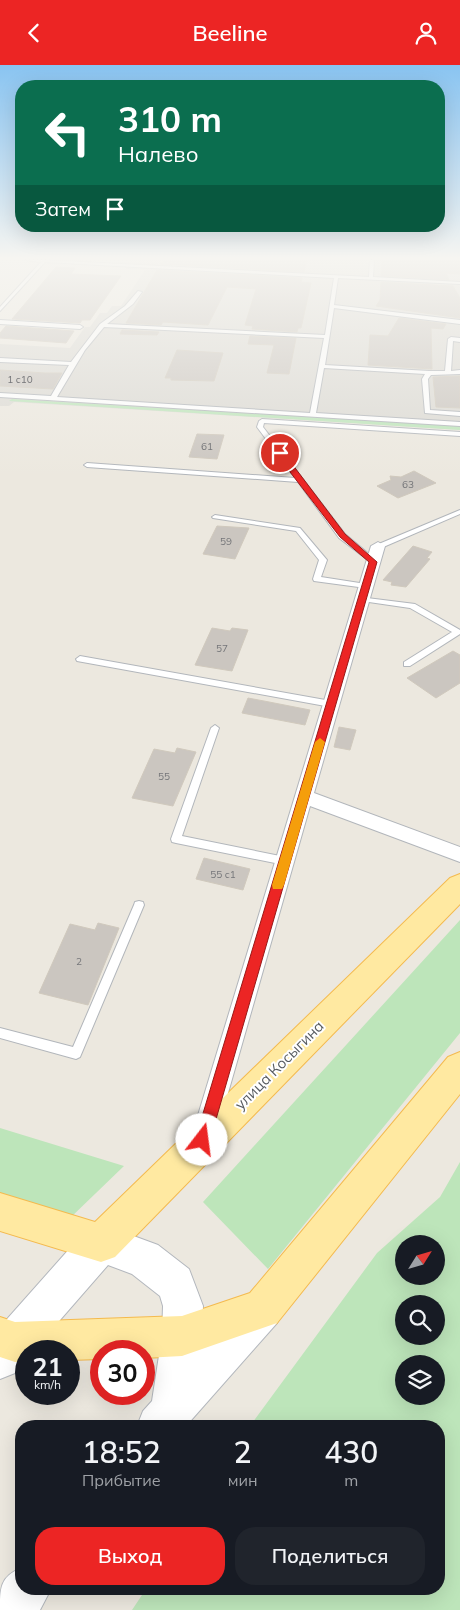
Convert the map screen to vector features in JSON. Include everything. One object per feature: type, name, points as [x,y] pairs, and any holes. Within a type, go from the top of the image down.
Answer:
[{"type":"main road","name":"улица Косыгина","points":[[5,1346],[101,1243],[202,1140],[460,886]]},
{"type":"main road","points":[[165,1418],[263,1309],[460,1068]]},
{"type":"main road","points":[[0,1212],[101,1243],[144,1259],[175,1283],[183,1305],[182,1335],[165,1418]]},
{"type":"main road","points":[[5,1346],[182,1335],[263,1309]]},
{"type":"main road","points":[[10,1610],[22,1595]]},
{"type":"street","points":[[202,1140],[375,554]]},
{"type":"street","points":[[304,796],[460,855]]},
{"type":"lane","points":[[52,398],[73,364],[97,332]]},
{"type":"lane","points":[[235,332],[327,337]]},
{"type":"lane","points":[[313,415],[328,332]]},
{"type":"lane","points":[[448,372],[451,339],[460,340]]},
{"type":"lane","points":[[0,360],[73,364]]},
{"type":"lane","points":[[322,366],[429,373],[460,372]]},
{"type":"lane","points":[[429,373],[425,379],[428,412],[460,414]]},
{"type":"lane","points":[[0,395],[460,424]]},
{"type":"lane","points":[[460,434],[262,421],[260,427],[342,536],[375,554],[460,512]]},
{"type":"lane","points":[[87,465],[300,480]]},
{"type":"lane","points":[[215,517],[298,529],[322,560],[317,579],[412,606],[458,632],[407,664]]},
{"type":"lane","points":[[80,659],[331,704]]},
{"type":"lane","points":[[216,728],[176,839],[285,861]]},
{"type":"lane","points":[[0,1033],[76,1053],[139,905]]},
{"type":"shaded area","points":[[81,332],[460,332],[460,430],[14,402],[9,406],[0,406],[0,344],[70,348]]},
{"type":"green space","points":[[12,399],[460,426],[460,430],[9,401]]},
{"type":"green space","points":[[460,920],[460,1033],[268,1269],[203,1202]]},
{"type":"green space","points":[[0,1128],[124,1166],[68,1220],[0,1198]]},
{"type":"green space","points":[[460,1162],[460,1610],[132,1610],[142,1595],[445,1595],[445,1420],[254,1420],[377,1253],[395,1237],[395,1285],[445,1285],[445,1235],[397,1235],[440,1197]]},
{"type":"building","points":[[73,332],[66,343],[0,338],[0,333]]},
{"type":"building","points":[[121,332],[159,332],[157,335],[120,334]]},
{"type":"building","points":[[390,332],[431,332],[432,369],[368,365],[370,335],[388,336]]},
{"type":"building","points":[[250,336],[296,338],[289,374],[267,373],[274,345],[248,344]]},
{"type":"building","points":[[177,350],[223,353],[214,381],[171,380],[171,378],[165,378]]},
{"type":"building","points":[[0,370],[62,373],[53,389],[0,386]]},
{"type":"building","points":[[460,376],[460,408],[436,407],[433,377]]},
{"type":"building","points":[[197,434],[224,435],[217,459],[189,457]]},
{"type":"building","points":[[414,471],[436,483],[398,498],[377,486],[391,480],[390,476],[401,477]]},
{"type":"building","points":[[217,526],[249,528],[235,559],[203,554]]},
{"type":"building","points":[[413,546],[432,552],[427,558],[430,559],[406,587],[391,585],[392,582],[383,580]]},
{"type":"building","points":[[212,628],[230,631],[232,628],[248,630],[232,671],[195,665]]},
{"type":"building","points":[[453,651],[460,655],[460,683],[436,698],[407,678]]},
{"type":"building","points":[[248,698],[310,710],[305,725],[242,713]]},
{"type":"building","points":[[339,727],[356,730],[350,750],[334,747]]},
{"type":"building","points":[[177,748],[196,752],[173,806],[132,798],[154,749],[175,753]]},
{"type":"building","points":[[204,858],[250,869],[243,890],[196,879]]},
{"type":"building","points":[[98,923],[119,928],[88,1005],[39,993],[70,924],[95,930]]},
{"type":"slow traffic","points":[[278,885],[320,742]]},
{"type":"route","points":[[202,1140],[373,562],[342,536],[280,453]]}]
